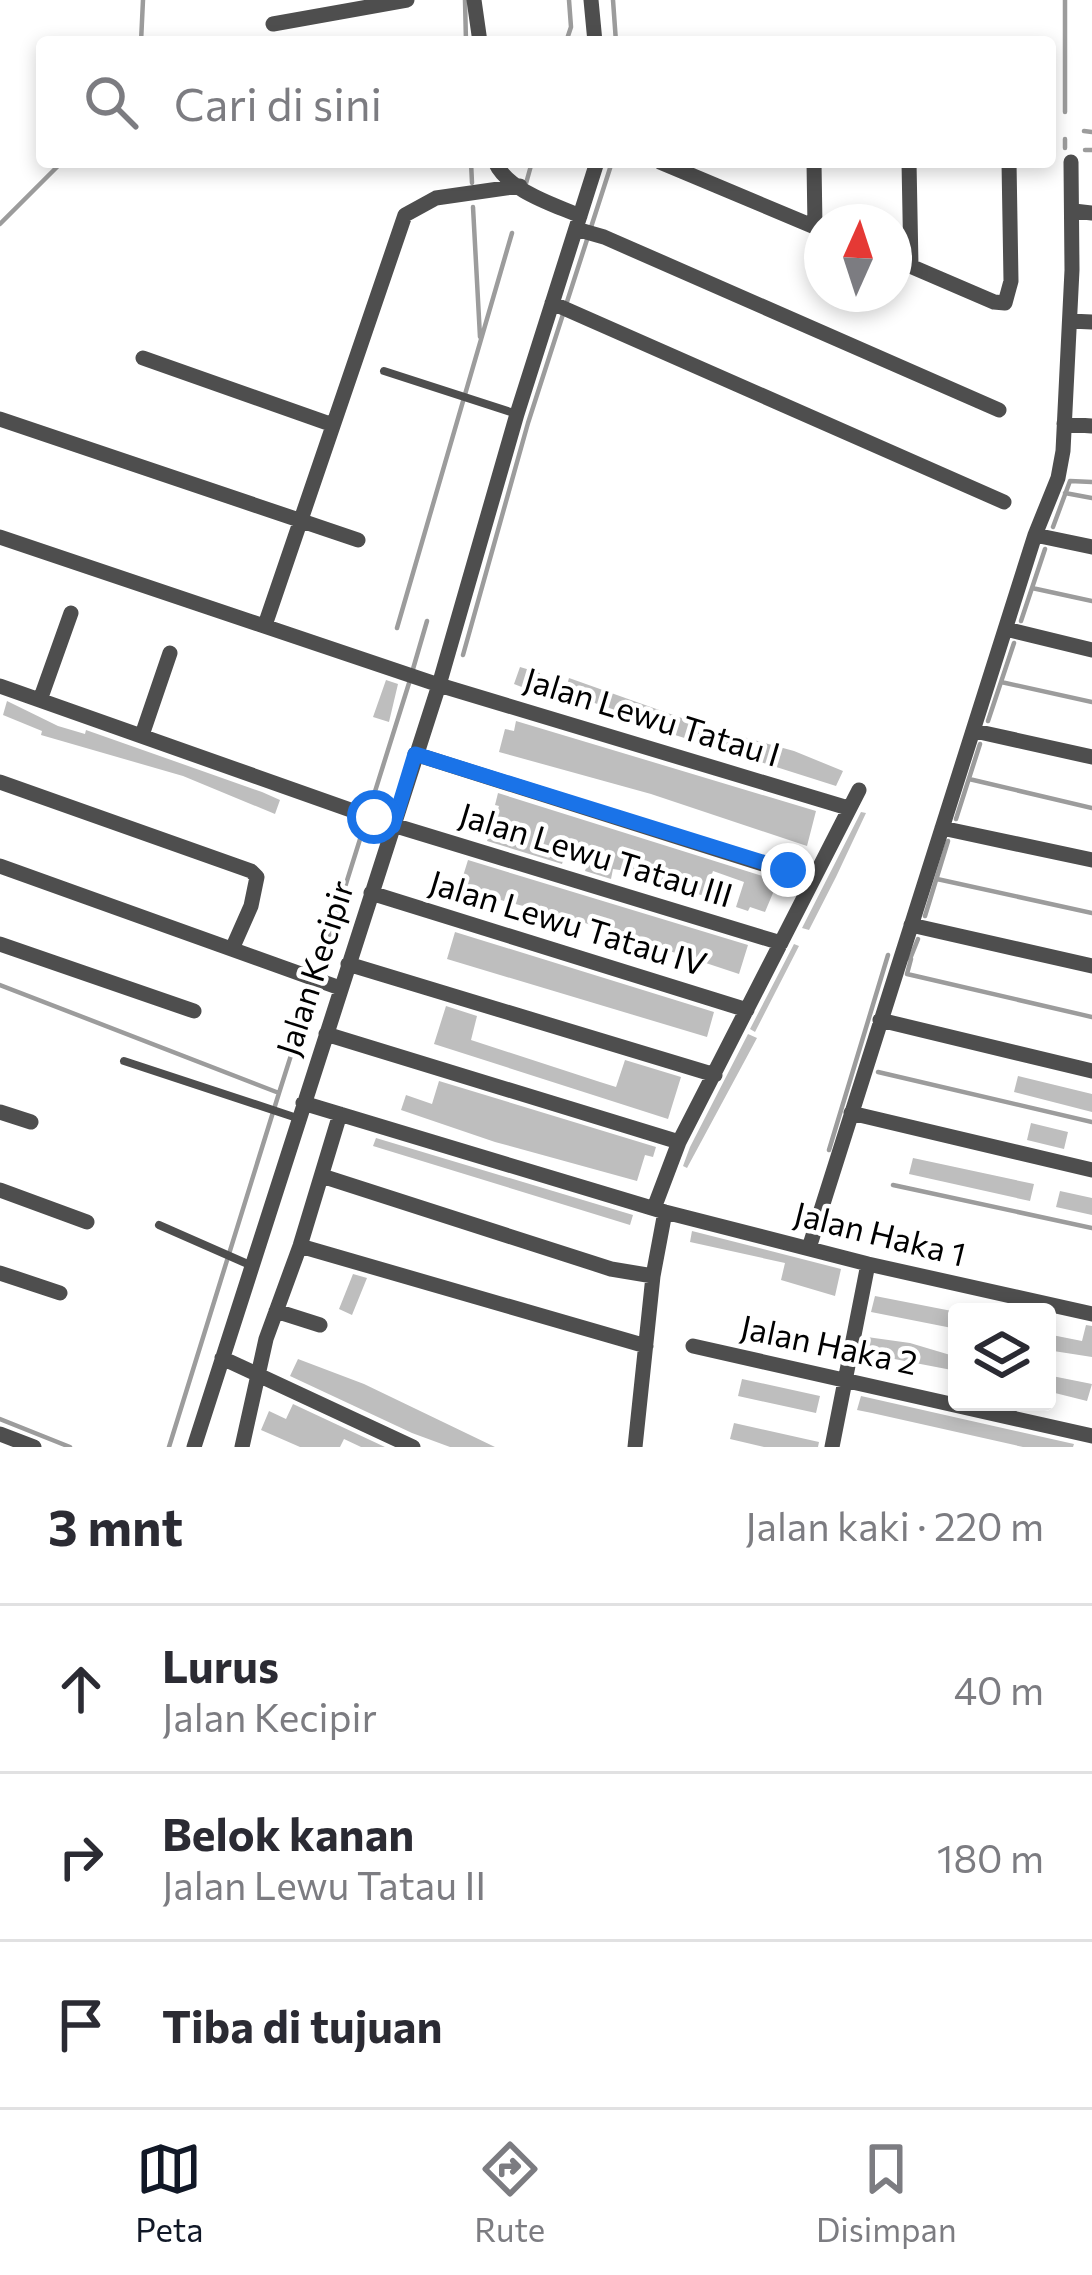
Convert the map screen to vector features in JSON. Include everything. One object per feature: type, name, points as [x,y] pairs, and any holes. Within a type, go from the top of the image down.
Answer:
[{"type":"street","points":[[273,24],[407,0]]},
{"type":"street","points":[[474,0],[479,36]]},
{"type":"street","points":[[591,0],[594,36]]},
{"type":"street","points":[[808,1248],[1035,535],[1058,478],[1070,321],[1071,162]]},
{"type":"street","points":[[498,168],[587,228],[999,410]]},
{"type":"street","name":"Jalan Kecipir","points":[[194,1447],[252,1266],[294,1111],[326,1034],[326,983],[348,964],[439,685],[517,414],[562,307],[587,228],[596,168]]},
{"type":"street","points":[[674,168],[804,222]]},
{"type":"street","points":[[814,168],[817,204]]},
{"type":"street","points":[[909,168],[910,204]]},
{"type":"street","points":[[912,266],[1005,303],[1011,281],[1009,168]]},
{"type":"street","points":[[265,625],[405,214],[436,198],[520,186]]},
{"type":"street","points":[[1074,211],[1092,213]]},
{"type":"street","points":[[562,307],[1004,502]]},
{"type":"street","points":[[1070,321],[1092,322]]},
{"type":"street","points":[[143,358],[333,425]]},
{"type":"street","points":[[0,419],[358,540]]},
{"type":"street","points":[[1064,424],[1092,426]]},
{"type":"street","points":[[1035,535],[1092,547]]},
{"type":"street","name":"Jalan Lewu Tatau I","points":[[0,537],[439,685],[848,808]]},
{"type":"street","points":[[40,700],[71,614]]},
{"type":"street","points":[[1006,629],[1092,650]]},
{"type":"street","points":[[142,735],[170,653]]},
{"type":"street","name":"Jalan Lewu Tatau III","points":[[0,686],[393,826],[781,943]]},
{"type":"street","points":[[975,730],[1092,757]]},
{"type":"street","points":[[415,754],[813,880]]},
{"type":"street","points":[[0,782],[251,871],[256,877],[251,906],[232,949]]},
{"type":"street","points":[[634,1447],[660,1210],[679,1142],[859,790]]},
{"type":"street","points":[[941,828],[1092,860]]},
{"type":"street","points":[[0,866],[326,983]]},
{"type":"street","name":"Jalan Lewu Tatau IV","points":[[371,893],[747,1010]]},
{"type":"street","points":[[911,926],[1092,966]]},
{"type":"street","points":[[0,944],[194,1011]]},
{"type":"street","points":[[348,964],[715,1075]]},
{"type":"street","points":[[880,1020],[1092,1071]]},
{"type":"street","points":[[326,1034],[679,1142]]},
{"type":"street","name":"Jalan Haka 1","points":[[294,1111],[340,1114],[660,1210],[868,1264],[1092,1314]]},
{"type":"street","points":[[0,1112],[31,1122]]},
{"type":"street","points":[[851,1113],[1092,1170]]},
{"type":"street","points":[[248,1444],[256,1373],[340,1114]]},
{"type":"street","points":[[322,1176],[611,1269],[653,1276]]},
{"type":"street","points":[[0,1190],[87,1222]]},
{"type":"street","points":[[300,1246],[646,1346]]},
{"type":"street","points":[[832,1447],[868,1264]]},
{"type":"street","points":[[0,1274],[60,1293]]},
{"type":"street","points":[[276,1310],[320,1325]]},
{"type":"street","name":"Jalan Haka 2","points":[[693,1346],[1092,1436]]},
{"type":"street","points":[[222,1358],[413,1447]]},
{"type":"street","points":[[0,1434],[34,1447]]},
{"type":"lane","points":[[384,371],[517,414]]},
{"type":"lane","points":[[124,1061],[272,1110],[294,1111]]},
{"type":"lane","points":[[159,1225],[252,1266]]},
{"type":"building","points":[[520,667],[567,685],[569,678],[843,771],[836,786],[634,722],[616,715],[618,711],[577,697],[575,703],[542,695],[514,684]]},
{"type":"building","points":[[386,680],[398,684],[389,722],[373,717]]},
{"type":"building","points":[[7,701],[58,726],[85,734],[86,730],[262,792],[280,800],[275,814],[183,776],[41,735],[42,731],[3,715]]},
{"type":"building","points":[[516,721],[816,811],[807,846],[651,794],[499,752],[505,729],[514,731]]},
{"type":"building","points":[[498,793],[778,881],[765,912],[750,907],[748,911],[736,907],[744,882],[713,871],[704,896],[626,871],[613,869],[611,879],[585,871],[588,862],[565,854],[562,864],[487,841],[499,806],[495,805]]},
{"type":"building","points":[[861,812],[866,813],[836,877],[809,930],[802,928]]},
{"type":"building","points":[[468,860],[748,945],[739,974],[576,920],[459,889]]},
{"type":"building","points":[[455,932],[714,1012],[707,1037],[447,959]]},
{"type":"building","points":[[794,944],[799,946],[755,1032],[750,1029]]},
{"type":"building","points":[[446,1006],[477,1016],[471,1040],[616,1087],[625,1060],[681,1077],[668,1119],[434,1044]]},
{"type":"building","points":[[748,1034],[757,1038],[687,1168],[683,1166],[690,1147]]},
{"type":"building","points":[[1018,1076],[1092,1094],[1092,1112],[1014,1092]]},
{"type":"building","points":[[439,1081],[656,1147],[653,1157],[645,1155],[637,1181],[401,1110],[406,1095],[432,1104]]},
{"type":"building","points":[[1031,1123],[1068,1132],[1064,1149],[1027,1140]]},
{"type":"building","points":[[376,1138],[633,1215],[630,1225],[373,1146]]},
{"type":"building","points":[[913,1158],[1034,1184],[1030,1201],[909,1174]]},
{"type":"building","points":[[1060,1191],[1092,1198],[1092,1215],[1056,1207]]},
{"type":"building","points":[[692,1231],[841,1269],[835,1296],[781,1280],[785,1263],[690,1242]]},
{"type":"building","points":[[353,1274],[367,1278],[352,1315],[339,1309]]},
{"type":"building","points":[[875,1296],[948,1310],[948,1327],[871,1312]]},
{"type":"building","points":[[1086,1325],[1092,1326],[1092,1357],[1056,1351],[1056,1336],[1082,1341]]},
{"type":"building","points":[[867,1337],[910,1343],[948,1354],[948,1369],[863,1353]]},
{"type":"building","points":[[298,1359],[364,1384],[495,1447],[450,1447],[412,1433],[290,1376]]},
{"type":"building","points":[[1056,1377],[1092,1384],[1087,1401],[1056,1393]]},
{"type":"building","points":[[742,1379],[820,1396],[816,1413],[738,1396]]},
{"type":"building","points":[[861,1396],[1074,1444],[1023,1447],[857,1410]]},
{"type":"building","points":[[293,1404],[385,1447],[361,1447],[344,1439],[340,1447],[300,1447],[261,1430],[269,1411],[286,1419]]},
{"type":"building","points":[[734,1423],[819,1442],[818,1447],[764,1447],[730,1439]]},
{"type":"waterway","points":[[141,36],[143,0]]},
{"type":"waterway","points":[[465,0],[466,36]]},
{"type":"waterway","points":[[568,36],[569,0]]},
{"type":"waterway","points":[[613,0],[616,36]]},
{"type":"waterway","points":[[1065,0],[1065,112]]},
{"type":"waterway","points":[[1084,131],[1092,132]]},
{"type":"waterway","points":[[1065,139],[1065,148]]},
{"type":"waterway","points":[[1085,150],[1092,150]]},
{"type":"waterway","points":[[0,224],[56,168]]},
{"type":"waterway","points":[[471,168],[472,183]]},
{"type":"waterway","points":[[525,187],[530,168]]},
{"type":"waterway","points":[[463,655],[528,423],[610,168]]},
{"type":"waterway","points":[[473,207],[480,337]]},
{"type":"waterway","points":[[397,628],[512,233]]},
{"type":"waterway","points":[[1053,527],[1070,481],[1092,482]]},
{"type":"waterway","points":[[1065,493],[1092,498]]},
{"type":"waterway","points":[[1021,621],[1045,549]]},
{"type":"waterway","points":[[1032,588],[1092,601]]},
{"type":"waterway","points":[[413,669],[427,621]]},
{"type":"waterway","points":[[988,721],[1014,643]]},
{"type":"waterway","points":[[318,973],[410,680]]},
{"type":"waterway","points":[[1001,682],[1092,702]]},
{"type":"waterway","points":[[956,819],[980,744]]},
{"type":"waterway","points":[[969,779],[1092,808]]},
{"type":"waterway","points":[[925,916],[948,841]]},
{"type":"waterway","points":[[937,879],[1092,913]]},
{"type":"waterway","points":[[910,959],[918,939]]},
{"type":"waterway","points":[[829,1150],[888,955]]},
{"type":"waterway","points":[[911,959],[907,974],[1092,1017]]},
{"type":"waterway","points":[[0,985],[279,1093],[314,983]]},
{"type":"waterway","points":[[878,1072],[1092,1122]]},
{"type":"waterway","points":[[169,1447],[279,1093]]},
{"type":"waterway","points":[[893,1185],[1092,1228]]},
{"type":"waterway","points":[[0,1419],[70,1447]]},
{"type":"route","points":[[374,817],[393,826],[415,754],[788,870]]}]
